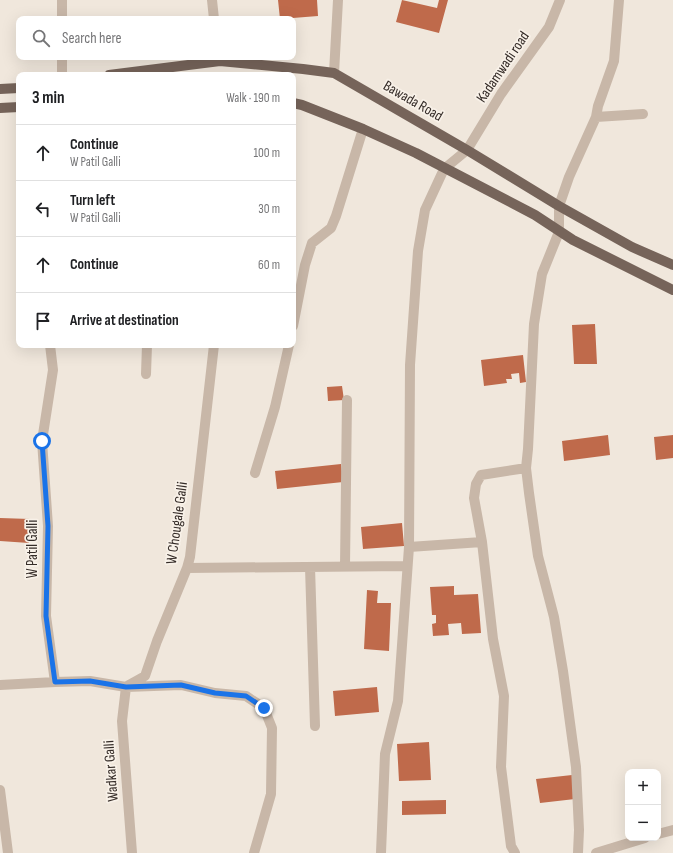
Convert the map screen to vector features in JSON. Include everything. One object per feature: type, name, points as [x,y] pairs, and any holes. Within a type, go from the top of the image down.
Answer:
[{"type":"main road","name":"Bawada Road","points":[[130,72],[212,60]]},
{"type":"main road","name":"Bawada Road","points":[[227,60],[334,73],[467,150],[559,206],[632,247],[673,265]]},
{"type":"main road","points":[[0,89],[16,88]]},
{"type":"main road","points":[[296,103],[363,129],[416,154],[535,215],[559,232],[574,240],[673,290]]},
{"type":"main road","points":[[0,108],[16,107]]},
{"type":"street","points":[[62,0],[62,16]]},
{"type":"street","points":[[212,0],[214,16]]},
{"type":"street","points":[[334,73],[338,0]]},
{"type":"street","name":"Kadamwadi road","points":[[444,169],[467,150],[501,94],[549,27],[560,0]]},
{"type":"street","points":[[578,853],[579,830],[576,767],[554,617],[538,556],[526,468],[534,324],[542,274],[559,232],[559,206],[569,177],[596,117],[598,106],[614,61],[619,0]]},
{"type":"street","points":[[62,60],[62,72]]},
{"type":"street","points":[[596,117],[644,114]]},
{"type":"street","points":[[296,311],[305,265],[312,243],[331,228],[363,129]]},
{"type":"street","points":[[381,853],[385,754],[398,700],[408,566],[410,365],[418,252],[425,210],[444,169]]},
{"type":"street","name":"W Patil Galli","points":[[50,348],[53,370],[42,441],[48,526],[46,616],[55,682]]},
{"type":"street","points":[[146,348],[146,374]]},
{"type":"street","name":"W Chougale Galli","points":[[126,687],[145,676],[157,640],[187,568],[190,556],[214,348]]},
{"type":"street","points":[[255,473],[275,407],[288,348]]},
{"type":"street","points":[[345,567],[347,400]]},
{"type":"street","points":[[515,853],[511,846],[501,767],[504,696],[494,639],[482,542],[474,498],[476,484],[481,475],[526,468]]},
{"type":"street","points":[[409,547],[482,542]]},
{"type":"street","points":[[187,568],[408,566]]},
{"type":"street","points":[[310,567],[315,726]]},
{"type":"street","points":[[0,685],[90,681],[126,687],[181,685],[215,693],[246,696],[264,708],[272,728],[271,794],[254,853]]},
{"type":"street","name":"Wadkar Galli","points":[[126,687],[122,721],[132,853]]},
{"type":"street","points":[[0,790],[8,853]]},
{"type":"street","points":[[661,833],[673,830]]},
{"type":"street","points":[[596,853],[635,841]]},
{"type":"building","points":[[278,0],[317,0],[318,16],[296,18],[296,16],[280,16]]},
{"type":"building","points":[[402,0],[437,8],[439,0],[448,0],[439,33],[396,22]]},
{"type":"building","points":[[595,324],[597,364],[574,364],[572,325]]},
{"type":"building","points":[[523,355],[526,382],[520,383],[519,373],[511,374],[512,379],[506,379],[507,383],[484,386],[481,360]]},
{"type":"building","points":[[342,386],[344,400],[328,401],[327,387]]},
{"type":"building","points":[[608,435],[610,455],[564,461],[562,441]]},
{"type":"building","points":[[673,435],[673,458],[656,460],[654,437]]},
{"type":"building","points":[[341,464],[343,482],[277,489],[275,471]]},
{"type":"building","points":[[0,518],[30,519],[29,543],[0,541]]},
{"type":"building","points":[[402,523],[404,546],[363,549],[361,527]]},
{"type":"building","points":[[454,586],[454,595],[478,594],[481,633],[462,634],[461,623],[448,624],[449,635],[433,636],[432,624],[436,623],[436,615],[432,615],[430,587]]},
{"type":"building","points":[[367,590],[378,591],[377,603],[391,603],[389,651],[364,649]]},
{"type":"building","points":[[377,687],[379,712],[335,716],[333,691]]},
{"type":"building","points":[[429,742],[431,780],[399,781],[397,744]]},
{"type":"building","points":[[572,775],[575,799],[540,803],[536,779]]},
{"type":"building","points":[[446,800],[446,814],[402,815],[402,801]]},
{"type":"route","points":[[42,441],[48,526],[46,616],[55,682],[90,681],[126,687],[181,685],[215,693],[246,696],[264,708]]}]
